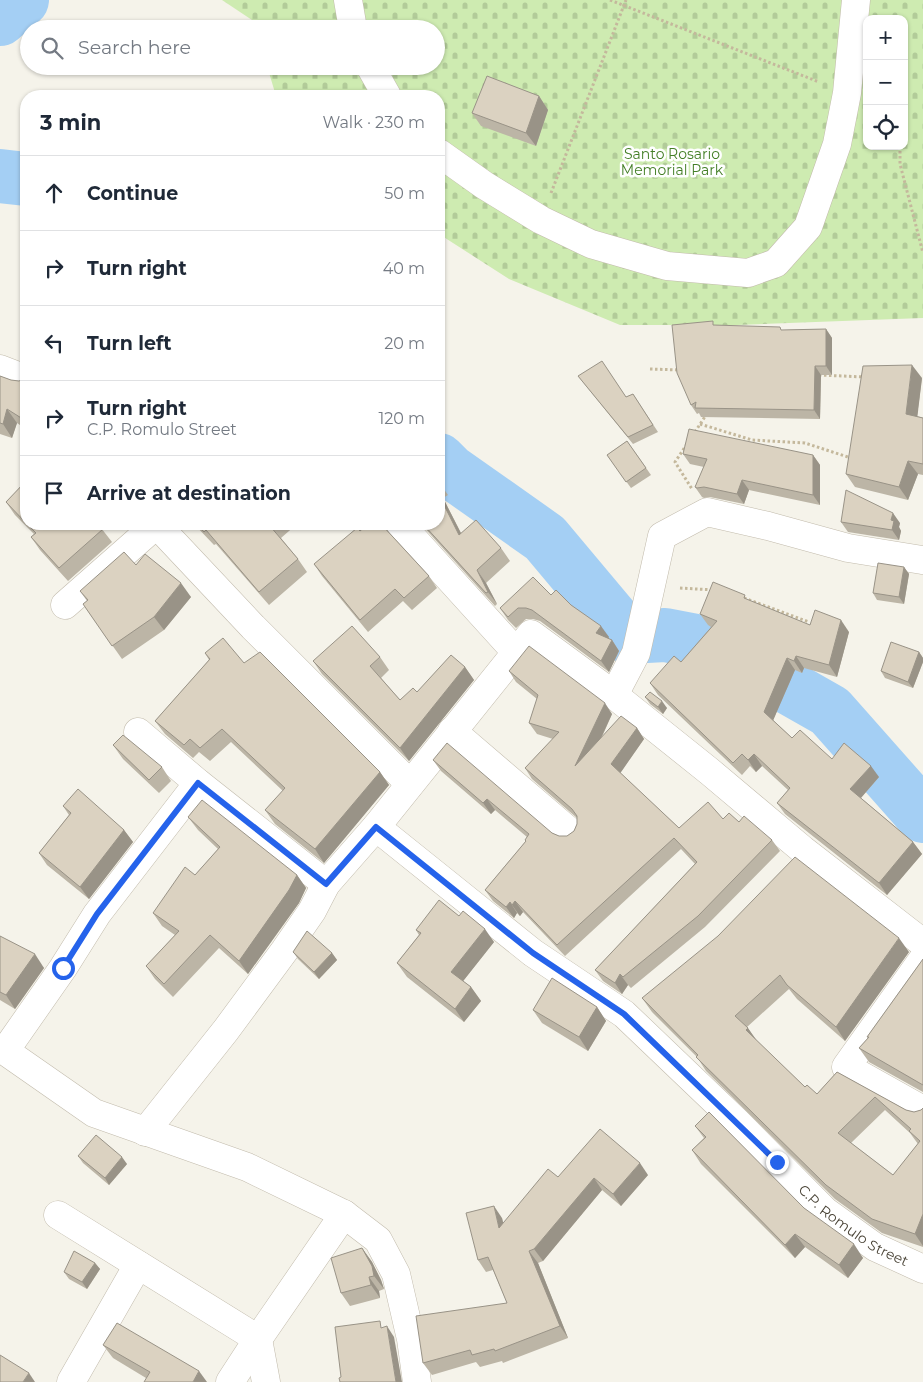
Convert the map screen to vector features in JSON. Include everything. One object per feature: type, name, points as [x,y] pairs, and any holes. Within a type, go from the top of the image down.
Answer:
[{"type":"street","points":[[348,0],[351,20]]},
{"type":"street","points":[[445,157],[484,185],[541,220],[591,244],[667,266],[748,273],[776,263],[808,227],[837,144],[847,93],[856,0]]},
{"type":"street","points":[[375,75],[384,90]]},
{"type":"street","points":[[0,369],[20,377]]},
{"type":"street","points":[[614,695],[636,653],[662,536],[707,512],[768,526],[848,548],[922,560]]},
{"type":"street","points":[[65,605],[150,530]]},
{"type":"street","points":[[163,530],[253,627],[409,783]]},
{"type":"street","points":[[405,530],[516,652]]},
{"type":"street","points":[[145,1132],[226,1030],[285,950],[312,911],[326,884],[376,827],[409,783],[531,634],[614,695],[803,850],[923,943]]},
{"type":"street","points":[[452,731],[570,832]]},
{"type":"street","points":[[138,732],[198,783],[326,884]]},
{"type":"street","points":[[198,783],[97,914],[63,968],[5,1051],[94,1113],[247,1167],[344,1214],[378,1240],[396,1274],[417,1382]]},
{"type":"street","name":"C.P. Romulo Street","points":[[376,827],[533,953],[624,1014],[736,1121],[826,1211],[874,1248],[923,1269]]},
{"type":"street","points":[[783,870],[803,850]]},
{"type":"street","points":[[923,959],[846,1067],[923,1110]]},
{"type":"street","points":[[624,1014],[646,996]]},
{"type":"street","points":[[230,1382],[344,1214]]},
{"type":"street","points":[[58,1215],[258,1339],[266,1382]]},
{"type":"street","points":[[71,1382],[138,1265]]},
{"type":"path","points":[[610,0],[847,93]]},
{"type":"path","points":[[541,220],[626,0]]},
{"type":"path","points":[[900,150],[900,164],[923,253]]},
{"type":"path","points":[[650,369],[688,371]]},
{"type":"path","points":[[811,375],[868,377]]},
{"type":"path","points":[[707,512],[675,462],[711,408]]},
{"type":"path","points":[[700,424],[752,440],[805,443],[857,460]]},
{"type":"path","points":[[652,586],[717,591]]},
{"type":"path","points":[[735,595],[809,622]]},
{"type":"green space","name":"Santo Rosario Memorial Park","points":[[222,0],[923,0],[923,318],[737,325],[620,325],[509,279],[445,238],[445,90],[274,90],[270,75],[445,75],[445,20],[252,20]]},
{"type":"building","points":[[487,76],[539,96],[526,133],[472,113]]},
{"type":"building","points":[[713,321],[713,325],[780,327],[781,330],[826,329],[826,366],[815,366],[814,410],[695,408],[696,402],[691,405],[677,373],[672,325]]},
{"type":"building","points":[[602,361],[626,397],[633,394],[653,425],[628,437],[578,376]]},
{"type":"building","points":[[912,365],[906,414],[923,418],[923,464],[908,461],[899,487],[846,474],[863,366]]},
{"type":"building","points":[[0,376],[20,381],[20,417],[7,409],[3,424],[0,423]]},
{"type":"building","points":[[689,429],[813,455],[813,495],[742,480],[737,494],[695,487],[707,459],[683,454]]},
{"type":"building","points":[[627,441],[646,468],[626,482],[607,455]]},
{"type":"building","points":[[20,487],[20,517],[6,502]]},
{"type":"building","points":[[846,490],[893,513],[891,520],[894,521],[892,530],[841,522]]},
{"type":"building","points":[[445,507],[459,535],[476,520],[501,548],[477,570],[488,592],[486,593],[428,530],[445,530]]},
{"type":"building","points":[[33,530],[102,530],[59,568],[31,537],[36,533]]},
{"type":"building","points":[[206,530],[273,530],[298,559],[259,592]]},
{"type":"building","points":[[355,530],[387,530],[429,576],[404,598],[395,589],[360,620],[314,564]]},
{"type":"building","points":[[124,552],[136,565],[145,554],[181,583],[154,617],[112,646],[83,604],[88,600],[80,591]]},
{"type":"building","points":[[878,563],[904,567],[899,597],[873,593]]},
{"type":"building","points":[[533,577],[551,595],[556,590],[571,605],[601,626],[596,633],[612,640],[601,661],[532,610],[518,608],[508,617],[500,608]]},
{"type":"building","points":[[713,582],[745,595],[744,598],[810,625],[815,610],[841,620],[829,665],[796,656],[794,661],[787,658],[764,712],[792,738],[800,730],[832,759],[844,743],[871,766],[850,789],[913,842],[879,883],[777,803],[790,788],[754,754],[748,760],[742,754],[733,763],[650,683],[674,656],[681,662],[717,621],[700,614]]},
{"type":"building","points":[[352,626],[380,657],[370,666],[400,700],[413,688],[417,692],[451,655],[465,667],[400,748],[313,661]]},
{"type":"building","points":[[223,638],[244,663],[260,652],[380,772],[315,849],[265,810],[285,788],[222,729],[200,748],[190,739],[184,745],[155,721],[210,659],[205,653]]},
{"type":"building","points":[[891,642],[919,652],[908,682],[881,671]]},
{"type":"building","points":[[529,646],[605,703],[575,766],[621,716],[637,728],[611,764],[679,828],[708,802],[723,819],[729,813],[739,822],[744,816],[772,840],[698,916],[623,977],[620,974],[615,983],[595,970],[697,862],[674,838],[557,945],[515,901],[512,905],[510,902],[506,907],[485,890],[526,841],[529,834],[487,799],[483,803],[433,760],[447,743],[552,833],[559,836],[567,836],[574,831],[577,824],[577,816],[572,809],[525,768],[559,732],[529,723],[538,695],[509,671]]},
{"type":"building","points":[[650,692],[662,701],[658,707],[645,697]]},
{"type":"building","points":[[123,735],[162,767],[149,780],[113,745]]},
{"type":"building","points":[[78,789],[124,830],[80,887],[39,853],[71,813],[63,806]]},
{"type":"building","points":[[202,800],[297,875],[289,890],[239,961],[210,935],[164,984],[146,966],[179,931],[153,913],[185,867],[195,875],[220,847],[188,817]]},
{"type":"building","points":[[795,857],[899,938],[836,1027],[787,985],[780,975],[735,1016],[748,1028],[746,1030],[805,1087],[807,1085],[817,1094],[837,1072],[906,1110],[914,1112],[923,1108],[923,1214],[915,1234],[872,1219],[826,1185],[696,1057],[698,1055],[642,998],[718,936]],"holes":[[[875,1097],[911,1129],[909,1131],[920,1141],[893,1175],[838,1133]]]},
{"type":"building","points":[[439,900],[459,916],[463,911],[485,929],[451,972],[471,987],[455,1009],[397,963],[421,933],[416,930]]},
{"type":"building","points":[[307,931],[332,953],[314,972],[293,952]]},
{"type":"building","points":[[0,936],[35,954],[6,995],[0,992]]},
{"type":"building","points":[[923,959],[923,1085],[859,1048],[869,1037],[867,1037]]},
{"type":"building","points":[[552,978],[597,1007],[579,1037],[533,1010]]},
{"type":"building","points":[[709,1112],[804,1208],[854,1244],[839,1265],[795,1234],[785,1245],[692,1150],[706,1137],[695,1126]]},
{"type":"building","points":[[600,1129],[640,1163],[613,1194],[594,1178],[534,1249],[529,1251],[560,1326],[495,1351],[494,1349],[472,1355],[470,1350],[423,1363],[416,1316],[507,1303],[488,1257],[478,1260],[466,1213],[494,1206],[499,1228],[548,1169],[558,1177]]},
{"type":"building","points":[[96,1135],[122,1157],[105,1178],[78,1156]]},
{"type":"building","points":[[362,1248],[372,1266],[374,1276],[369,1277],[371,1285],[341,1293],[331,1258]]},
{"type":"building","points":[[74,1251],[95,1263],[82,1282],[64,1272]]},
{"type":"building","points":[[380,1321],[381,1328],[387,1326],[396,1382],[340,1382],[335,1327]]},
{"type":"building","points":[[117,1323],[199,1371],[193,1382],[144,1382],[150,1372],[103,1345]]},
{"type":"building","points":[[0,1355],[29,1373],[23,1382],[0,1382]]},
{"type":"waterway","points":[[0,19],[22,0]]},
{"type":"waterway","points":[[0,176],[20,178]]},
{"type":"waterway","points":[[445,466],[545,538],[628,637],[665,635],[712,644],[830,711],[923,816]]},
{"type":"route","points":[[63,968],[97,914],[198,783],[326,884],[376,827],[533,953],[624,1014],[777,1162]]}]
